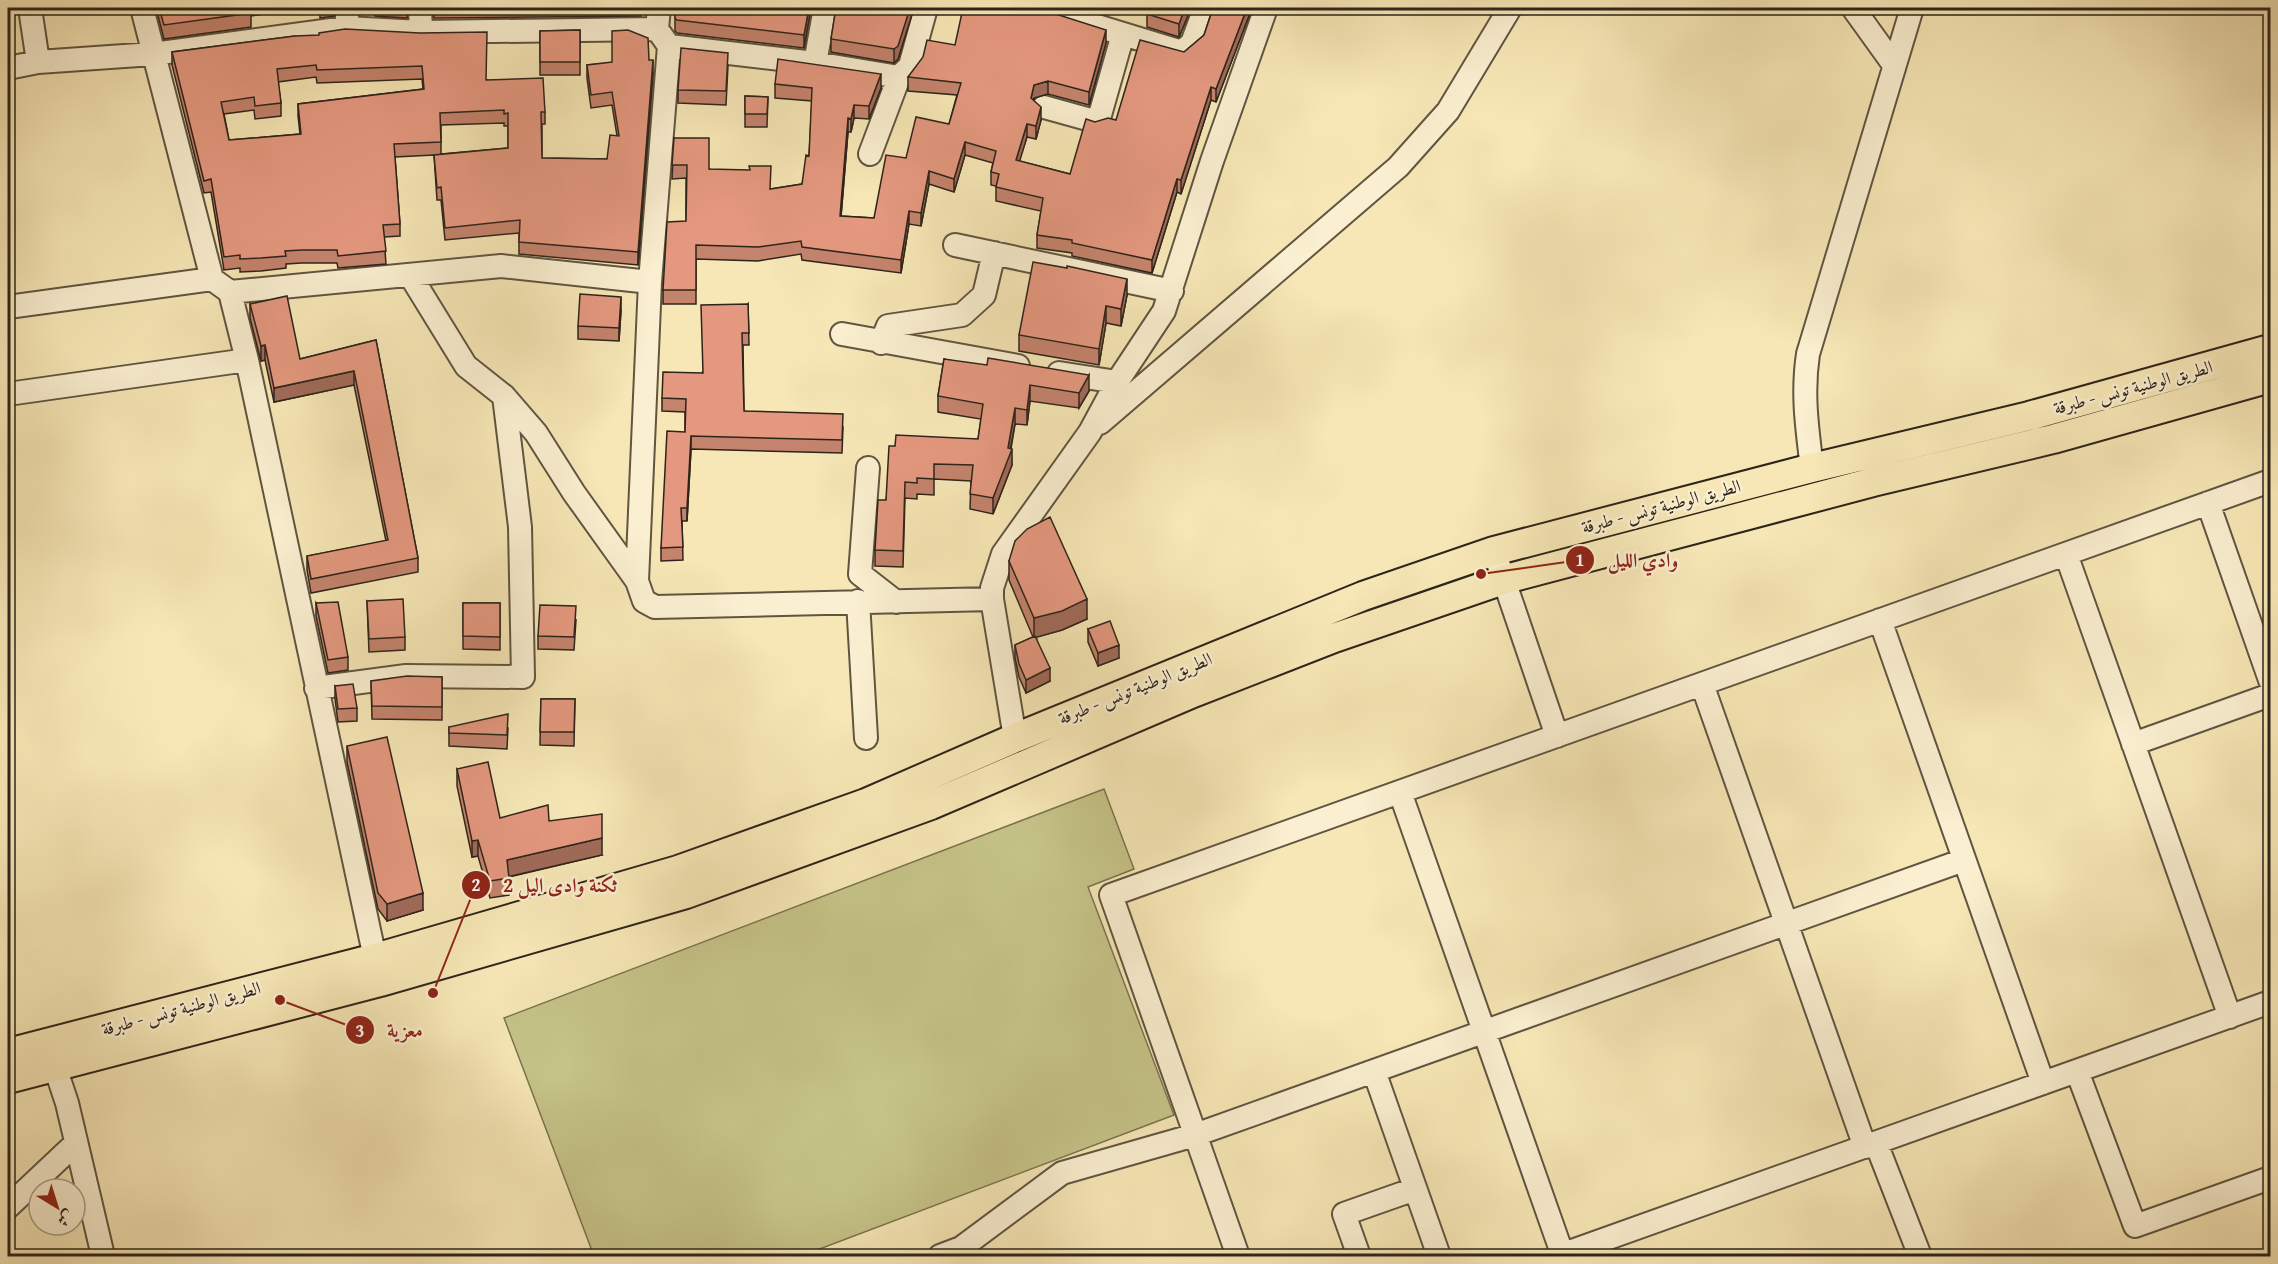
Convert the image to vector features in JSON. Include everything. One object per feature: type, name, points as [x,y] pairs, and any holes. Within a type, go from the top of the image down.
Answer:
[{"type":"main road","name":"الطريق الوطنية تونس - طبرقة","points":[[377,970],[678,870],[866,803],[1015,738],[1363,596],[1494,551],[1812,468],[2028,416],[2271,349]]},
{"type":"main road","name":"الطريق الوطنية تونس - طبرقة","points":[[8,1078],[51,1054],[377,970],[686,894],[931,805],[1193,693],[1280,659],[1506,579],[1872,482],[2054,439],[2271,378]]},
{"type":"main road","name":"الطريق الوطنية تونس - طبرقة","points":[[8,1053],[51,1054]]},
{"type":"street","points":[[30,8],[38,62]]},
{"type":"street","points":[[142,8],[153,54],[221,286],[247,360],[377,970]]},
{"type":"street","points":[[420,8],[421,32]]},
{"type":"street","points":[[815,63],[825,8]]},
{"type":"street","points":[[870,154],[899,77],[910,66],[926,8]]},
{"type":"street","points":[[1048,8],[1048,11],[1182,52],[1192,43],[1204,8]]},
{"type":"street","points":[[1015,738],[992,599],[992,588],[1003,554],[1090,432],[1117,382],[1164,311],[1212,161],[1266,8]]},
{"type":"street","points":[[1090,432],[1398,167],[1448,111],[1510,8]]},
{"type":"street","points":[[1853,8],[1894,65]]},
{"type":"street","points":[[1812,468],[1804,402],[1808,354],[1912,8]]},
{"type":"street","points":[[8,68],[38,62],[153,54],[347,18],[421,32],[662,28],[815,63],[899,77]]},
{"type":"street","points":[[637,581],[662,28]]},
{"type":"street","points":[[1044,107],[1098,122],[1123,34]]},
{"type":"street","points":[[956,245],[1172,291]]},
{"type":"street","points":[[881,343],[888,326],[962,315],[984,295],[994,253]]},
{"type":"street","points":[[8,307],[221,286],[410,275],[501,266],[650,282]]},
{"type":"street","points":[[410,275],[466,366],[504,396],[536,433],[574,493],[637,581],[644,601],[655,607],[992,599]]},
{"type":"street","points":[[842,334],[881,343],[1117,382]]},
{"type":"street","points":[[8,394],[247,360]]},
{"type":"street","points":[[316,688],[406,676],[523,677],[520,527],[504,396]]},
{"type":"street","points":[[868,468],[860,574],[896,602]]},
{"type":"street","points":[[1238,1257],[1111,895],[2271,481]]},
{"type":"street","points":[[2208,503],[2271,680]]},
{"type":"street","points":[[1494,551],[1506,579],[1557,736]]},
{"type":"street","points":[[2066,554],[2230,1017]]},
{"type":"street","points":[[858,601],[866,738]]},
{"type":"street","points":[[1880,620],[2043,1083]]},
{"type":"street","points":[[1702,684],[1787,923],[1870,1145],[1920,1257]]},
{"type":"street","points":[[2133,744],[2271,695]]},
{"type":"street","points":[[1400,792],[1561,1256],[2271,1002]]},
{"type":"street","points":[[940,1257],[961,1252],[1028,1196],[1062,1173],[1195,1135],[1964,860]]},
{"type":"street","points":[[51,1054],[67,1103],[103,1257]]},
{"type":"street","points":[[1374,1071],[1439,1257]]},
{"type":"street","points":[[2077,1071],[2135,1226],[2271,1178]]},
{"type":"street","points":[[8,1207],[76,1143]]},
{"type":"street","points":[[1359,1257],[1344,1214],[1415,1189]]},
{"type":"shaded area","points":[[1104,789],[1134,869],[1088,887],[1174,1115],[801,1256],[594,1256],[504,1018]]},
{"type":"building","points":[[159,8],[250,8],[251,13],[164,25]]},
{"type":"building","points":[[675,8],[809,8],[804,35],[677,20]]},
{"type":"building","points":[[836,8],[910,8],[898,46],[894,49],[831,39]]},
{"type":"building","points":[[963,8],[1037,8],[1106,30],[1089,92],[1048,81],[1034,85],[1031,98],[1041,107],[1036,126],[1027,124],[1016,160],[1070,174],[1086,119],[1095,122],[1108,118],[1116,120],[1140,40],[1184,52],[1204,35],[1213,8],[1247,8],[1216,89],[1211,87],[1181,180],[1177,179],[1152,260],[1072,243],[1072,240],[1037,235],[1043,198],[996,187],[999,174],[991,172],[996,151],[965,142],[954,179],[929,171],[921,213],[909,211],[901,260],[802,247],[801,241],[758,247],[696,245],[696,290],[663,290],[667,222],[686,221],[687,165],[672,165],[674,138],[709,138],[709,169],[750,170],[749,166],[771,166],[770,189],[802,184],[806,155],[809,156],[812,88],[775,84],[778,59],[881,74],[869,106],[854,105],[851,119],[848,118],[840,216],[874,218],[886,155],[906,158],[916,117],[949,124],[961,83],[908,77],[923,57],[927,40],[955,45]]},
{"type":"building","points":[[1149,8],[1185,8],[1179,24],[1147,14]]},
{"type":"building","points":[[345,29],[420,33],[487,32],[486,80],[543,78],[545,112],[541,112],[542,158],[607,159],[610,135],[619,136],[612,92],[591,95],[587,65],[612,62],[612,31],[628,30],[648,38],[649,60],[653,60],[638,252],[519,242],[520,220],[445,228],[441,187],[437,188],[434,155],[508,148],[508,113],[504,114],[504,110],[440,113],[441,142],[394,144],[400,224],[383,225],[386,251],[338,256],[337,250],[302,250],[285,251],[286,256],[240,259],[240,255],[224,257],[211,179],[204,181],[172,52],[319,35],[319,33]],"holes":[[[316,65],[317,70],[422,66],[424,89],[298,104],[301,134],[229,140],[221,102],[254,97],[255,106],[281,103],[277,69]]]},
{"type":"building","points":[[580,30],[580,62],[540,62],[540,31]]},
{"type":"building","points":[[681,48],[728,53],[726,91],[678,90]]},
{"type":"building","points":[[745,96],[768,97],[767,114],[745,114]]},
{"type":"building","points":[[1033,262],[1067,268],[1067,266],[1127,279],[1121,309],[1106,306],[1099,349],[1019,335]]},
{"type":"building","points":[[580,294],[621,297],[619,328],[578,326]]},
{"type":"building","points":[[287,296],[300,359],[376,340],[418,558],[311,579],[307,556],[388,540],[354,371],[274,388],[265,345],[261,346],[250,304]]},
{"type":"building","points":[[748,304],[749,333],[742,333],[744,411],[843,414],[842,440],[691,436],[687,508],[681,508],[683,547],[661,548],[667,431],[685,432],[686,399],[662,398],[663,372],[703,373],[701,305]]},
{"type":"building","points":[[988,358],[1089,375],[1079,393],[1030,385],[1027,410],[1015,408],[1008,448],[1012,449],[993,498],[970,494],[973,465],[934,464],[934,479],[917,478],[917,483],[905,482],[903,551],[875,550],[878,500],[886,500],[889,446],[895,446],[896,435],[978,439],[983,404],[938,396],[944,359],[987,365]]},
{"type":"building","points":[[1050,517],[1087,599],[1062,611],[1034,618],[1009,561],[1015,541],[1027,529]]},
{"type":"building","points":[[403,599],[405,637],[369,639],[367,601]]},
{"type":"building","points":[[338,602],[348,657],[328,660],[316,603]]},
{"type":"building","points":[[463,603],[500,603],[500,637],[463,636]]},
{"type":"building","points":[[540,605],[576,606],[574,637],[538,636]]},
{"type":"building","points":[[1110,621],[1119,645],[1098,653],[1088,629]]},
{"type":"building","points":[[1035,636],[1050,668],[1026,680],[1019,664],[1015,645]]},
{"type":"building","points":[[407,676],[442,677],[442,707],[372,706],[371,681]]},
{"type":"building","points":[[353,684],[357,708],[338,709],[335,686]]},
{"type":"building","points":[[541,699],[575,699],[574,732],[540,732]]},
{"type":"building","points":[[508,714],[507,735],[449,733],[449,727]]},
{"type":"building","points":[[387,737],[423,893],[387,904],[378,893],[347,746]]},
{"type":"building","points":[[488,762],[500,818],[548,805],[549,821],[602,814],[602,838],[507,860],[509,878],[490,881],[478,840],[472,841],[457,769]]},
{"type":"place","name":"وادي الليل","points":[[1481,574]]},
{"type":"place","name":"ثكنة وادى اليل 2","points":[[433,993]]},
{"type":"place","name":"معزية","points":[[280,1000]]}]
